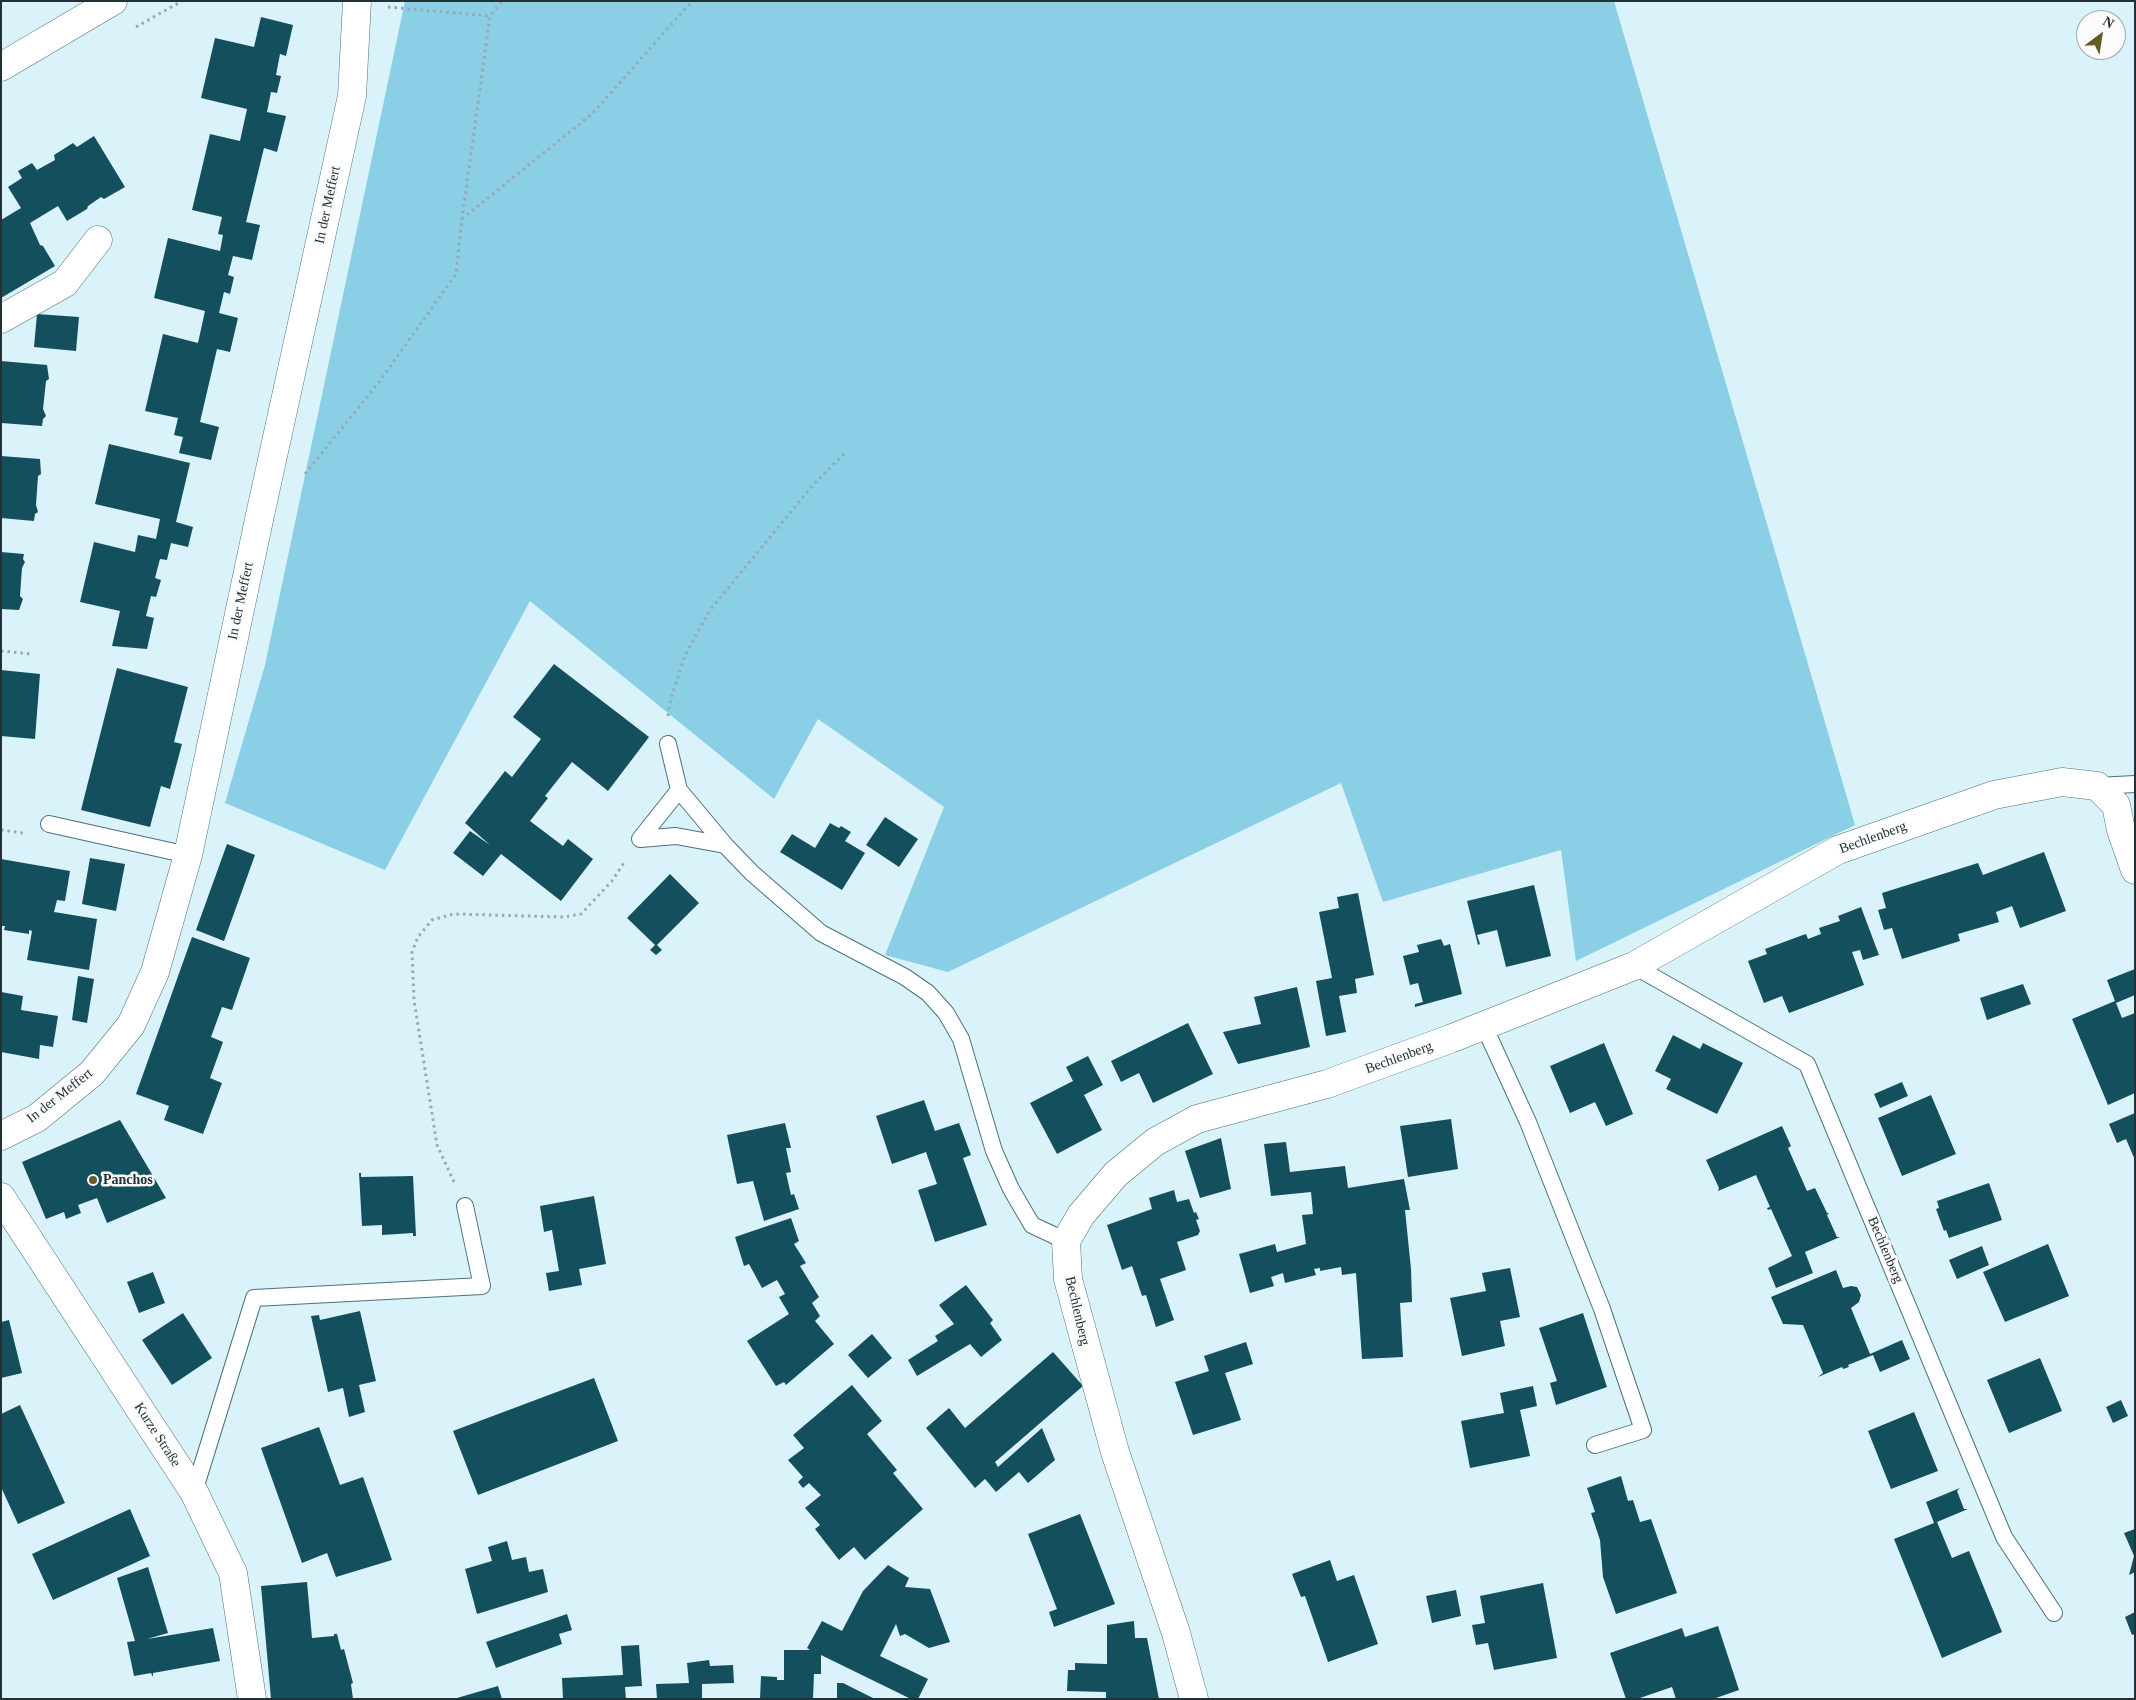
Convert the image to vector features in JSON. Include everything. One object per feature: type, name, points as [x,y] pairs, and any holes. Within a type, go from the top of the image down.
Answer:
[{"type":"street","points":[[1,67],[113,1]]},
{"type":"street","name":"In der Meffert","points":[[1,1136],[37,1118],[92,1073],[131,1025],[155,972],[188,856],[258,524],[352,96],[357,3]]},
{"type":"street","points":[[1,319],[64,283],[98,240]]},
{"type":"street","name":"Bechlenberg","points":[[1194,1699],[1176,1633],[1115,1452],[1068,1279],[1066,1241],[1081,1215],[1116,1174],[1155,1142],[1198,1119],[1327,1084],[1484,1026],[1634,966],[1838,850],[1994,795],[2062,782],[2097,786]]},
{"type":"street","points":[[2097,786],[2116,805],[2121,830],[2135,870]]},
{"type":"street","name":"Kurze Straße","points":[[1,1197],[194,1492],[233,1574],[252,1699]]},
{"type":"lane","points":[[668,744],[679,790],[726,845],[784,902],[821,933],[905,977],[928,993],[946,1013],[961,1039],[994,1151],[1011,1189],[1032,1225],[1066,1241]]},
{"type":"lane","name":"Bechlenberg","points":[[2097,786],[2135,784]]},
{"type":"lane","points":[[640,839],[679,790]]},
{"type":"lane","points":[[49,824],[188,856]]},
{"type":"lane","points":[[640,839],[676,836],[726,845]]},
{"type":"lane","name":"Bechlenberg","points":[[1634,966],[1807,1064],[2004,1537],[2054,1613]]},
{"type":"lane","points":[[1484,1026],[1528,1122],[1602,1308],[1643,1430],[1595,1445]]},
{"type":"lane","points":[[194,1492],[254,1298],[482,1286],[465,1206]]},
{"type":"path","points":[[304,474],[312,468],[379,382],[456,274],[490,16],[502,1]]},
{"type":"path","points":[[462,219],[593,113],[692,1]]},
{"type":"path","points":[[357,3],[490,16]]},
{"type":"path","points":[[668,744],[666,729],[671,698],[685,655],[710,610],[814,484],[845,453]]},
{"type":"path","points":[[1,651],[32,654]]},
{"type":"path","points":[[465,1206],[438,1145],[414,1000],[412,952],[418,937],[432,920],[453,914],[562,917],[581,914],[612,881],[640,839]]},
{"type":"shaded area","points":[[405,1],[1614,1],[1855,825],[1576,961],[1561,850],[1383,902],[1341,783],[948,972],[885,955],[944,807],[818,719],[774,799],[530,601],[385,870],[225,803],[265,665]]},
{"type":"building","points":[[261,17],[293,25],[286,56],[280,54],[276,75],[281,76],[277,93],[271,92],[267,112],[286,116],[277,152],[264,148],[246,222],[260,225],[252,260],[233,256],[228,275],[234,277],[230,294],[224,292],[219,313],[238,318],[230,352],[217,349],[200,422],[219,427],[211,460],[179,453],[183,437],[174,435],[178,418],[145,411],[163,334],[198,343],[205,311],[154,298],[168,238],[220,251],[223,235],[218,234],[222,217],[192,210],[210,134],[240,141],[247,109],[201,98],[215,38],[254,47]]},
{"type":"building","points":[[94,136],[125,187],[104,199],[101,197],[88,206],[87,209],[67,221],[58,206],[30,223],[40,245],[43,246],[55,266],[1,298],[1,220],[21,208],[8,187],[22,178],[18,171],[32,163],[37,170],[55,160],[54,155],[73,143],[77,147]]},
{"type":"building","points":[[37,314],[79,317],[76,351],[34,347]]},
{"type":"building","points":[[1,361],[47,365],[49,379],[46,381],[43,409],[46,416],[43,419],[42,426],[1,423]]},
{"type":"building","points":[[109,444],[190,463],[176,522],[193,527],[188,547],[171,543],[167,560],[160,559],[155,578],[161,580],[156,597],[151,596],[146,616],[154,618],[147,649],[112,646],[120,611],[80,602],[94,542],[135,552],[138,535],[156,539],[160,519],[95,504]]},
{"type":"building","points":[[1,456],[40,459],[41,474],[38,476],[36,505],[38,512],[35,514],[34,521],[1,518]]},
{"type":"building","points":[[1,552],[24,554],[23,559],[25,562],[22,568],[20,596],[23,599],[19,610],[1,609]]},
{"type":"building","points":[[554,664],[649,737],[608,791],[572,762],[545,796],[548,798],[530,821],[563,846],[568,839],[593,859],[561,901],[501,854],[483,876],[453,853],[470,831],[490,845],[465,823],[505,771],[512,777],[541,739],[513,717]]},
{"type":"building","points":[[117,668],[188,687],[174,742],[182,744],[170,789],[161,786],[150,827],[81,810]]},
{"type":"building","points":[[1,670],[40,674],[35,739],[1,736]]},
{"type":"building","points":[[885,817],[918,839],[899,867],[866,845]]},
{"type":"building","points":[[830,823],[839,828],[841,826],[851,832],[845,841],[865,853],[842,890],[780,852],[792,834],[815,848]]},
{"type":"building","points":[[227,844],[255,855],[224,941],[196,930]]},
{"type":"building","points":[[2044,852],[2066,911],[2020,928],[2012,906],[1996,912],[1999,922],[1958,934],[1960,941],[1902,959],[1892,928],[1884,930],[1878,910],[1886,908],[1882,893],[1978,863],[1983,875]]},
{"type":"building","points":[[90,858],[125,864],[116,911],[82,904]]},
{"type":"building","points":[[1,859],[70,871],[65,901],[57,900],[54,912],[97,919],[89,970],[27,960],[32,931],[29,930],[29,934],[4,930],[5,926],[1,926]]},
{"type":"building","points":[[670,874],[699,903],[657,945],[662,950],[656,955],[650,950],[655,945],[627,918]]},
{"type":"building","points":[[1534,885],[1551,956],[1506,967],[1497,930],[1477,935],[1480,944],[1478,945],[1467,901]]},
{"type":"building","points":[[1358,893],[1374,975],[1355,979],[1357,993],[1339,996],[1346,1032],[1326,1036],[1316,981],[1332,978],[1319,912],[1339,908],[1337,897]]},
{"type":"building","points":[[1861,907],[1879,955],[1863,960],[1860,950],[1852,952],[1864,985],[1789,1013],[1782,996],[1764,1003],[1748,961],[1767,954],[1765,949],[1806,934],[1808,939],[1821,934],[1819,928],[1840,921],[1838,916]]},
{"type":"building","points":[[192,937],[250,958],[232,1010],[222,1007],[211,1037],[223,1042],[210,1078],[222,1083],[203,1134],[164,1120],[169,1106],[136,1094]]},
{"type":"building","points":[[1441,939],[1444,946],[1450,944],[1462,994],[1415,1007],[1415,1004],[1423,1002],[1418,983],[1410,985],[1403,956],[1419,952],[1417,945]]},
{"type":"building","points":[[2135,969],[2135,995],[2116,1003],[2122,1018],[2135,1013],[2135,1093],[2108,1105],[2072,1019],[2115,1001],[2107,980]]},
{"type":"building","points":[[78,976],[94,979],[87,1023],[72,1020]]},
{"type":"building","points":[[2023,984],[2031,1004],[1987,1020],[1980,998]]},
{"type":"building","points":[[1297,987],[1310,1047],[1238,1064],[1223,1032],[1261,1024],[1254,997]]},
{"type":"building","points":[[1,992],[23,996],[21,1010],[58,1016],[53,1047],[40,1045],[39,1059],[1,1052]]},
{"type":"building","points":[[1188,1023],[1213,1074],[1153,1103],[1139,1073],[1121,1082],[1111,1061]]},
{"type":"building","points":[[1673,1035],[1700,1049],[1703,1043],[1743,1063],[1717,1114],[1666,1089],[1671,1079],[1655,1071]]},
{"type":"building","points":[[1604,1043],[1633,1114],[1606,1126],[1595,1102],[1570,1113],[1550,1066]]},
{"type":"building","points":[[1088,1056],[1103,1085],[1084,1095],[1102,1130],[1057,1154],[1030,1103],[1073,1081],[1066,1067]]},
{"type":"building","points":[[1902,1082],[1908,1096],[1880,1108],[1874,1094]]},
{"type":"building","points":[[1931,1095],[1956,1154],[1902,1176],[1878,1118]]},
{"type":"building","points":[[924,1100],[935,1131],[959,1123],[971,1155],[963,1158],[987,1225],[935,1242],[918,1190],[937,1184],[926,1152],[892,1164],[876,1116]]},
{"type":"building","points":[[2135,1113],[2135,1160],[2126,1139],[2117,1143],[2109,1124]]},
{"type":"building","points":[[1451,1119],[1458,1169],[1408,1177],[1400,1126]]},
{"type":"building","name":"Panchos","points":[[120,1120],[166,1198],[107,1223],[97,1198],[78,1205],[81,1213],[66,1219],[64,1212],[46,1219],[22,1162]]},
{"type":"building","points":[[785,1123],[791,1148],[786,1148],[791,1172],[786,1173],[791,1195],[794,1194],[799,1209],[764,1221],[753,1181],[737,1184],[727,1135]]},
{"type":"building","points":[[1782,1126],[1791,1146],[1788,1148],[1807,1191],[1815,1188],[1827,1213],[1829,1213],[1827,1215],[1837,1237],[1840,1237],[1805,1252],[1813,1273],[1776,1288],[1768,1268],[1792,1256],[1771,1209],[1768,1210],[1767,1208],[1770,1207],[1756,1175],[1718,1191],[1719,1188],[1706,1160]]},
{"type":"building","points":[[1221,1138],[1231,1189],[1200,1198],[1185,1151]]},
{"type":"building","points":[[1286,1142],[1290,1172],[1345,1166],[1348,1188],[1404,1179],[1410,1210],[1405,1210],[1411,1269],[1412,1302],[1400,1303],[1403,1357],[1362,1359],[1356,1273],[1342,1275],[1341,1267],[1320,1271],[1320,1268],[1314,1269],[1316,1275],[1285,1283],[1283,1273],[1271,1277],[1274,1286],[1250,1293],[1239,1254],[1275,1244],[1277,1252],[1306,1244],[1302,1215],[1313,1214],[1311,1192],[1271,1196],[1264,1144]]},
{"type":"building","points":[[359,1173],[361,1173],[361,1177],[413,1176],[416,1236],[413,1236],[413,1233],[382,1235],[382,1225],[362,1226]]},
{"type":"building","points":[[1989,1183],[2002,1220],[1949,1238],[1946,1230],[1944,1231],[1936,1209],[1939,1208],[1937,1201]]},
{"type":"building","points":[[1174,1190],[1177,1202],[1189,1199],[1194,1213],[1196,1212],[1199,1219],[1196,1220],[1200,1231],[1198,1235],[1177,1242],[1186,1270],[1160,1279],[1174,1320],[1156,1327],[1146,1295],[1142,1296],[1132,1266],[1122,1270],[1107,1225],[1152,1209],[1149,1198]]},
{"type":"building","points":[[594,1196],[606,1264],[579,1269],[582,1285],[549,1291],[546,1273],[559,1271],[552,1230],[544,1232],[540,1206]]},
{"type":"building","points":[[791,1218],[799,1241],[794,1244],[806,1263],[800,1266],[819,1297],[812,1303],[820,1316],[815,1321],[834,1344],[786,1385],[784,1382],[776,1386],[747,1341],[789,1314],[779,1297],[785,1294],[777,1280],[762,1288],[749,1264],[744,1266],[735,1237]]},
{"type":"building","points":[[2048,1244],[2069,1296],[2005,1322],[1983,1272]]},
{"type":"building","points":[[1982,1246],[1989,1265],[1957,1279],[1949,1260]]},
{"type":"building","points":[[1510,1268],[1520,1317],[1500,1321],[1505,1346],[1462,1356],[1450,1298],[1486,1291],[1482,1273]]},
{"type":"building","points":[[1836,1270],[1843,1288],[1857,1287],[1861,1295],[1859,1302],[1851,1308],[1870,1354],[1902,1340],[1910,1359],[1880,1372],[1873,1355],[1848,1365],[1849,1367],[1843,1369],[1842,1367],[1818,1377],[1823,1373],[1803,1325],[1783,1324],[1771,1297]]},
{"type":"building","points":[[153,1272],[165,1303],[139,1313],[127,1282]]},
{"type":"building","points":[[966,1285],[993,1320],[990,1323],[1002,1340],[981,1357],[970,1344],[917,1376],[908,1360],[938,1341],[935,1336],[954,1324],[939,1305]]},
{"type":"building","points":[[360,1311],[376,1381],[359,1385],[365,1412],[349,1417],[343,1388],[328,1392],[311,1316],[319,1315],[320,1320]]},
{"type":"building","points":[[183,1313],[212,1358],[172,1385],[142,1340]]},
{"type":"building","points":[[1583,1313],[1607,1387],[1556,1405],[1550,1383],[1557,1381],[1539,1328]]},
{"type":"building","points":[[9,1320],[22,1373],[1,1378],[1,1322]]},
{"type":"building","points":[[872,1334],[892,1358],[868,1378],[848,1355]]},
{"type":"building","points":[[1246,1342],[1253,1364],[1225,1373],[1241,1420],[1193,1435],[1175,1382],[1209,1371],[1204,1356]]},
{"type":"building","points":[[1053,1352],[1083,1386],[995,1462],[998,1467],[1042,1428],[1055,1460],[1028,1483],[1019,1472],[996,1492],[985,1479],[975,1488],[926,1428],[949,1408],[965,1428]]},
{"type":"building","points":[[2040,1358],[2062,1411],[2009,1433],[1987,1380]]},
{"type":"building","points":[[594,1378],[618,1441],[478,1495],[453,1431]]},
{"type":"building","points":[[852,1385],[882,1421],[867,1434],[897,1470],[893,1473],[923,1509],[865,1560],[854,1547],[839,1560],[815,1529],[820,1525],[805,1508],[821,1495],[809,1483],[803,1488],[798,1482],[803,1477],[788,1460],[804,1448],[793,1435]]},
{"type":"building","points":[[1533,1386],[1537,1406],[1520,1410],[1530,1456],[1470,1468],[1461,1421],[1504,1413],[1500,1393]]},
{"type":"building","points":[[2121,1400],[2128,1416],[2113,1423],[2106,1407]]},
{"type":"building","points":[[20,1405],[65,1503],[18,1524],[1,1487],[1,1414]]},
{"type":"building","points":[[1914,1412],[1938,1471],[1891,1489],[1868,1431]]},
{"type":"building","points":[[319,1427],[340,1485],[363,1477],[392,1560],[336,1577],[327,1553],[302,1563],[261,1448]]},
{"type":"building","points":[[1621,1476],[1628,1501],[1633,1500],[1640,1522],[1651,1519],[1677,1593],[1616,1614],[1603,1577],[1600,1540],[1591,1513],[1595,1512],[1587,1488]]},
{"type":"building","points":[[1960,1488],[1957,1491],[1964,1509],[1968,1509],[1937,1522],[1952,1558],[1969,1551],[2002,1632],[1942,1658],[1894,1539],[1934,1523],[1926,1502]]},
{"type":"building","points":[[130,1509],[150,1556],[53,1600],[32,1554]]},
{"type":"building","points":[[1080,1514],[1115,1604],[1054,1627],[1049,1612],[1057,1609],[1028,1534]]},
{"type":"building","points":[[2135,1529],[2135,1572],[2129,1575],[2134,1556],[2124,1533]]},
{"type":"building","points":[[507,1541],[512,1560],[526,1557],[529,1572],[543,1569],[548,1592],[477,1614],[465,1569],[492,1561],[488,1547]]},
{"type":"building","points":[[1330,1560],[1337,1581],[1354,1575],[1378,1644],[1328,1662],[1305,1596],[1301,1597],[1292,1574]]},
{"type":"building","points":[[888,1565],[909,1578],[905,1587],[930,1589],[950,1642],[929,1648],[905,1634],[900,1636],[896,1624],[880,1656],[928,1679],[918,1699],[911,1699],[821,1655],[821,1674],[814,1674],[813,1699],[760,1699],[761,1676],[777,1677],[777,1680],[784,1680],[784,1650],[810,1650],[807,1648],[822,1621],[842,1631],[863,1591]]},
{"type":"building","points":[[148,1567],[168,1633],[147,1639],[213,1628],[220,1661],[153,1673],[153,1677],[151,1673],[134,1676],[127,1642],[135,1641],[117,1578]]},
{"type":"building","points":[[307,1582],[312,1638],[334,1636],[334,1634],[337,1634],[341,1650],[344,1649],[353,1683],[351,1684],[353,1699],[271,1699],[261,1586]]},
{"type":"building","points":[[1543,1583],[1557,1658],[1494,1670],[1488,1643],[1476,1645],[1472,1625],[1485,1623],[1480,1596]]},
{"type":"building","points":[[1456,1590],[1461,1616],[1432,1623],[1426,1596]]},
{"type":"building","points":[[2135,1612],[2135,1634],[2132,1635],[2125,1617]]},
{"type":"building","points":[[567,1614],[572,1630],[559,1634],[562,1644],[496,1668],[486,1642]]},
{"type":"building","points":[[1134,1621],[1135,1638],[1147,1638],[1159,1699],[1106,1699],[1106,1692],[1067,1691],[1068,1670],[1075,1670],[1075,1663],[1107,1664],[1107,1625]]},
{"type":"building","points":[[1718,1626],[1739,1690],[1713,1699],[1676,1699],[1672,1687],[1637,1699],[1626,1699],[1610,1653],[1682,1628],[1685,1637]]},
{"type":"building","points":[[639,1645],[642,1686],[625,1687],[626,1699],[563,1699],[562,1678],[623,1675],[621,1646]]},
{"type":"building","points":[[709,1660],[710,1666],[733,1665],[734,1683],[702,1684],[702,1699],[657,1699],[656,1684],[689,1683],[687,1663]]},
{"type":"building","points":[[837,1683],[843,1683],[875,1699],[837,1699]]},
{"type":"building","points":[[498,1686],[502,1699],[457,1699],[457,1698]]},
{"type":"place","name":"Panchos","points":[[93,1180]]}]
